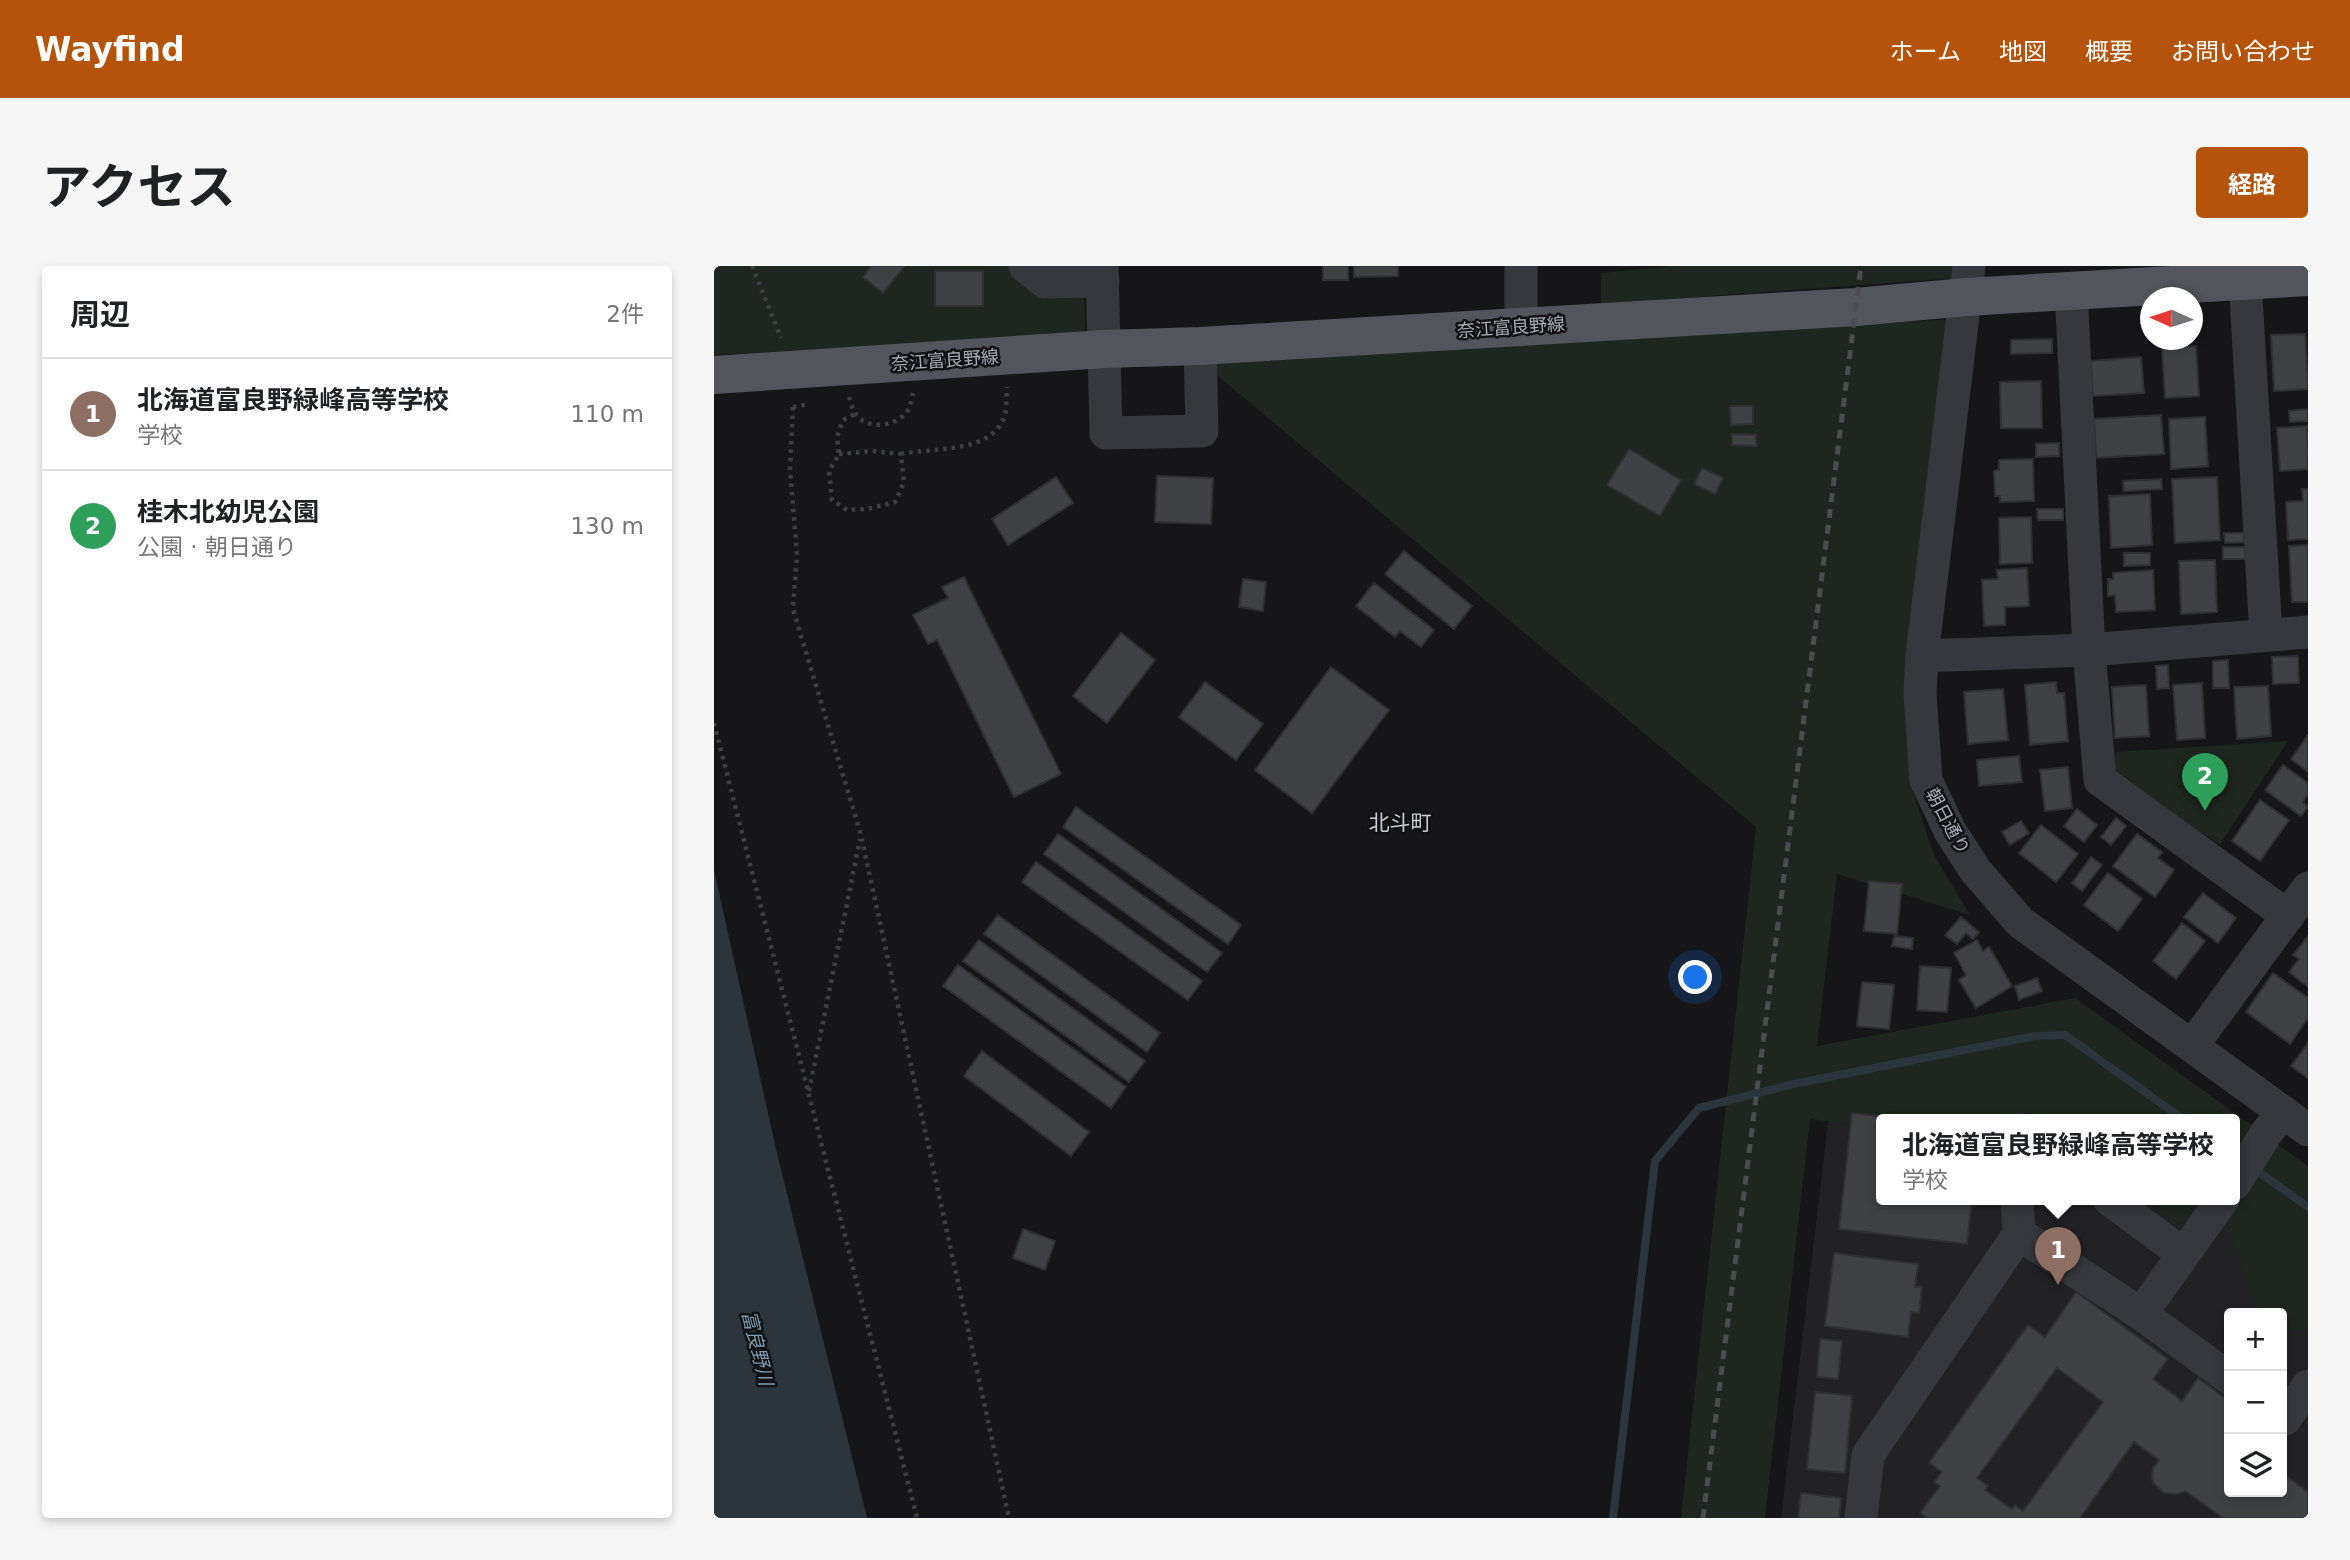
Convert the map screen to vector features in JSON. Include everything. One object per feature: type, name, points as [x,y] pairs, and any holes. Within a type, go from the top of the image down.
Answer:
[{"type":"main road","name":"奈江富良野線","points":[[727,375],[1104,349],[1200,346],[1856,307],[1967,281],[2071,290],[2308,277]]},
{"type":"street","points":[[1025,266],[1045,282],[1103,273],[1106,433],[1202,431],[1200,346]]},
{"type":"street","points":[[1521,266],[1521,326]]},
{"type":"street","points":[[2245,280],[2266,635]]},
{"type":"street","name":"朝日通り","points":[[1967,281],[1922,656],[1920,693],[1927,780],[1950,831],[1975,870],[2020,922],[2296,1121]]},
{"type":"street","points":[[2071,290],[2089,650],[2099,780],[2288,916]]},
{"type":"street","points":[[1922,656],[2089,650],[2308,632]]},
{"type":"street","points":[[2192,1046],[2308,888]]},
{"type":"street","points":[[2240,1175],[2267,1132],[2296,1121]]},
{"type":"street","points":[[1861,1518],[1868,1455],[2019,1234],[2017,1205]]},
{"type":"street","points":[[2117,1205],[2183,1254]]},
{"type":"street","points":[[2141,1314],[2219,1205]]},
{"type":"street","points":[[2019,1234],[2141,1314],[2224,1374]]},
{"type":"street","points":[[2292,1424],[2308,1386]]},
{"type":"path","points":[[839,454],[872,451],[901,454],[925,449],[964,447],[992,436],[1004,416],[1008,382]]},
{"type":"path","points":[[849,396],[855,414],[865,423],[881,425],[897,421],[908,410],[914,392]]},
{"type":"path","points":[[793,407],[790,469],[797,554],[793,609],[861,835],[1009,1518]]},
{"type":"path","points":[[855,414],[843,420],[837,437],[839,454],[829,471],[832,500],[847,510],[867,509],[895,502],[904,482],[901,454]]},
{"type":"path","points":[[714,723],[917,1518]]},
{"type":"path","points":[[809,1093],[861,835]]},
{"type":"shaded area","points":[[714,266],[1084,266],[1085,334],[714,355]]},
{"type":"shaded area","points":[[1673,266],[1957,266],[1956,278],[1601,304],[1601,273]]},
{"type":"shaded area","points":[[1952,319],[1910,684],[1910,784],[1934,855],[1970,915],[1837,874],[1817,1046],[2075,998],[2236,1114],[2030,1114],[2023,1109],[2019,1114],[1876,1114],[1876,1126],[1810,1119],[1765,1518],[1681,1518],[1756,827],[1205,365]]},
{"type":"shaded area","points":[[2288,741],[2220,844],[2114,778],[2115,752]]},
{"type":"shaded area","points":[[2033,1054],[2113,1114],[1876,1114],[1876,1205],[2238,1205],[2308,1256],[2308,1518],[1781,1518],[1830,1106]]},
{"type":"shaded area","points":[[2240,1117],[2308,1166],[2308,1328],[2291,1330],[2287,1327],[2287,1308],[2257,1307],[2221,1213],[2178,1223],[2153,1205],[2240,1205]]},
{"type":"water","name":"富良野川","points":[[714,870],[776,1149],[867,1518],[714,1518]]},
{"type":"building","points":[[871,266],[905,266],[883,293],[863,277]]},
{"type":"building","points":[[1323,266],[1348,266],[1348,280],[1323,280]]},
{"type":"building","points":[[1354,266],[1398,266],[1398,276],[1354,277]]},
{"type":"building","points":[[935,271],[983,271],[983,306],[935,306]]},
{"type":"building","points":[[2305,334],[2308,389],[2274,391],[2271,335]]},
{"type":"building","points":[[2052,339],[2052,353],[2011,354],[2011,340]]},
{"type":"building","points":[[2162,350],[2196,350],[2199,396],[2165,398]]},
{"type":"building","points":[[2141,357],[2144,393],[2093,396],[2091,361]]},
{"type":"building","points":[[2041,381],[2042,428],[2001,428],[2000,382]]},
{"type":"building","points":[[1730,406],[1753,406],[1753,424],[1731,425]]},
{"type":"building","points":[[2308,409],[2308,421],[2290,422],[2289,411]]},
{"type":"building","points":[[2161,415],[2164,454],[2096,458],[2094,419]]},
{"type":"building","points":[[2205,417],[2208,466],[2171,469],[2169,419]]},
{"type":"building","points":[[2307,426],[2308,469],[2280,471],[2277,428]]},
{"type":"building","points":[[1732,434],[1756,435],[1756,446],[1732,445]]},
{"type":"building","points":[[2059,443],[2059,456],[2036,457],[2036,444]]},
{"type":"building","points":[[1629,449],[1681,480],[1660,516],[1607,485]]},
{"type":"building","points":[[2033,459],[2034,501],[2000,502],[2000,496],[1995,496],[1994,471],[1999,470],[1999,460]]},
{"type":"building","points":[[1702,468],[1723,478],[1715,494],[1694,484]]},
{"type":"building","points":[[1157,476],[1213,478],[1211,524],[1155,522]]},
{"type":"building","points":[[1056,477],[1073,503],[1008,545],[992,519]]},
{"type":"building","points":[[2217,477],[2220,540],[2175,543],[2172,479]]},
{"type":"building","points":[[2161,479],[2162,489],[2124,491],[2123,481]]},
{"type":"building","points":[[2302,489],[2308,489],[2308,539],[2288,540],[2286,502],[2303,501]]},
{"type":"building","points":[[2150,494],[2152,545],[2111,548],[2109,496]]},
{"type":"building","points":[[2037,509],[2063,509],[2063,520],[2038,520]]},
{"type":"building","points":[[2031,517],[2032,563],[2000,564],[1999,518]]},
{"type":"building","points":[[2224,533],[2244,533],[2244,542],[2225,543]]},
{"type":"building","points":[[2308,545],[2308,602],[2292,602],[2289,546]]},
{"type":"building","points":[[2223,547],[2245,547],[2245,559],[2223,559]]},
{"type":"building","points":[[1404,551],[1472,606],[1454,629],[1385,574]]},
{"type":"building","points":[[2124,553],[2150,553],[2150,565],[2124,566]]},
{"type":"building","points":[[2215,560],[2217,612],[2181,614],[2179,561]]},
{"type":"building","points":[[2027,568],[2029,606],[2005,607],[2005,625],[1984,626],[1982,580],[1998,579],[1997,570]]},
{"type":"building","points":[[2153,570],[2155,610],[2116,612],[2115,595],[2108,596],[2108,579],[2113,579],[2113,573]]},
{"type":"building","points":[[964,577],[1061,774],[1014,797],[937,640],[928,644],[913,615],[948,598],[942,587]]},
{"type":"building","points":[[1243,579],[1266,582],[1263,611],[1239,607]]},
{"type":"building","points":[[1374,583],[1434,630],[1421,647],[1400,631],[1395,637],[1356,606]]},
{"type":"building","points":[[1121,633],[1155,660],[1107,723],[1073,696]]},
{"type":"building","points":[[2298,656],[2299,683],[2273,684],[2272,657]]},
{"type":"building","points":[[2228,660],[2229,688],[2213,688],[2213,661]]},
{"type":"building","points":[[2168,665],[2169,688],[2157,689],[2156,666]]},
{"type":"building","points":[[1331,667],[1389,710],[1312,813],[1255,770]]},
{"type":"building","points":[[1205,682],[1263,724],[1236,760],[1179,717]]},
{"type":"building","points":[[2056,682],[2057,693],[2064,693],[2068,741],[2030,745],[2025,685]]},
{"type":"building","points":[[2202,683],[2205,738],[2177,740],[2173,685]]},
{"type":"building","points":[[2146,685],[2149,736],[2115,738],[2112,687]]},
{"type":"building","points":[[2268,686],[2271,736],[2237,739],[2234,687]]},
{"type":"building","points":[[2003,689],[2008,740],[1968,744],[1964,692]]},
{"type":"building","points":[[2308,735],[2308,772],[2291,759]]},
{"type":"building","points":[[2019,756],[2022,782],[1979,786],[1977,760]]},
{"type":"building","points":[[2283,765],[2308,783],[2308,794],[2303,802],[2308,807],[2301,816],[2265,790]]},
{"type":"building","points":[[2068,767],[2072,808],[2045,811],[2040,770]]},
{"type":"building","points":[[2260,800],[2289,820],[2260,861],[2232,841]]},
{"type":"building","points":[[1076,807],[1241,925],[1228,944],[1063,827]]},
{"type":"building","points":[[2077,809],[2097,825],[2084,842],[2064,826]]},
{"type":"building","points":[[2116,818],[2126,826],[2111,845],[2101,837]]},
{"type":"building","points":[[2021,821],[2029,833],[2010,845],[2002,832]]},
{"type":"building","points":[[2041,825],[2078,854],[2056,882],[2019,853]]},
{"type":"building","points":[[1058,834],[1222,953],[1207,972],[1044,854]]},
{"type":"building","points":[[2137,834],[2162,852],[2158,858],[2174,870],[2155,897],[2113,866]]},
{"type":"building","points":[[2091,857],[2102,865],[2082,891],[2072,883]]},
{"type":"building","points":[[1036,862],[1202,981],[1188,1000],[1022,882]]},
{"type":"building","points":[[2108,873],[2142,899],[2118,931],[2084,905]]},
{"type":"building","points":[[1869,881],[1902,884],[1897,934],[1864,931]]},
{"type":"building","points":[[2203,893],[2236,918],[2218,943],[2184,917]]},
{"type":"building","points":[[998,915],[1160,1033],[1147,1052],[984,934]]},
{"type":"building","points":[[1961,917],[1979,932],[1973,939],[1966,933],[1957,944],[1945,935]]},
{"type":"building","points":[[2182,923],[2205,941],[2176,979],[2153,961]]},
{"type":"building","points":[[1894,936],[1913,938],[1912,949],[1892,946]]},
{"type":"building","points":[[2308,936],[2308,987],[2289,972],[2299,959],[2293,955]]},
{"type":"building","points":[[979,940],[1145,1061],[1129,1082],[963,961]]},
{"type":"building","points":[[1977,940],[1983,951],[1989,947],[2012,986],[1976,1008],[1959,980],[1966,975],[1954,953]]},
{"type":"building","points":[[958,965],[1126,1087],[1111,1108],[943,986]]},
{"type":"building","points":[[1920,966],[1951,968],[1947,1012],[1917,1010]]},
{"type":"building","points":[[2273,973],[2308,998],[2308,1018],[2290,1044],[2246,1012]]},
{"type":"building","points":[[2037,978],[2042,991],[2019,1000],[2015,986]]},
{"type":"building","points":[[1862,982],[1894,985],[1889,1029],[1857,1026]]},
{"type":"building","points":[[2308,1043],[2308,1078],[2291,1066]]},
{"type":"building","points":[[982,1051],[1089,1132],[1071,1156],[964,1076]]},
{"type":"building","points":[[1852,1113],[1876,1116],[1876,1205],[1971,1205],[1967,1244],[1839,1229]]},
{"type":"building","points":[[1023,1229],[1055,1241],[1045,1270],[1013,1258]]},
{"type":"building","points":[[1834,1253],[1918,1264],[1915,1287],[1922,1287],[1919,1313],[1911,1312],[1908,1337],[1825,1326]]},
{"type":"building","points":[[2076,1292],[2168,1359],[2153,1379],[2182,1401],[2198,1378],[2224,1397],[2224,1497],[2287,1497],[2287,1477],[2308,1492],[2308,1518],[2223,1518],[2185,1491],[2178,1494],[2164,1493],[2153,1483],[2153,1468],[2159,1460],[2134,1442],[2080,1518],[1928,1518],[1920,1513],[1940,1486],[1934,1482],[1942,1472],[1929,1463],[2028,1325],[2045,1337]],"holes":[[[2057,1368],[2103,1402],[2023,1511],[2015,1505],[2012,1509],[1985,1490],[1988,1486],[1977,1478]]]},
{"type":"building","points":[[1820,1339],[1842,1341],[1838,1379],[1817,1377]]},
{"type":"building","points":[[1815,1392],[1852,1396],[1845,1473],[1807,1469]]},
{"type":"building","points":[[1801,1493],[1841,1498],[1839,1518],[1798,1518]]},
{"type":"waterway","points":[[1613,1518],[1655,1161],[1699,1108],[1789,1085],[2035,1036],[2065,1035],[2176,1114]]},
{"type":"waterway","points":[[2253,1168],[2308,1207]]},
{"type":"railway","points":[[1703,1518],[1861,266]]},
{"type":"place","name":"桂木北幼児公園","points":[[2205,811]]},
{"type":"place","name":"北海道富良野緑峰高等学校","points":[[2058,1285]]},
{"type":"district","name":"北斗町","points":[[1400,823]]}]
